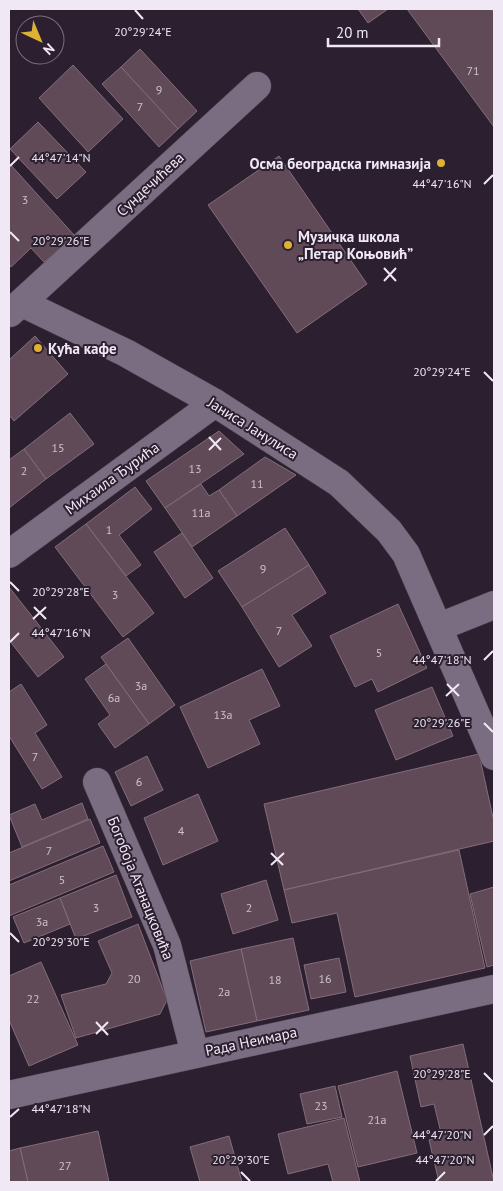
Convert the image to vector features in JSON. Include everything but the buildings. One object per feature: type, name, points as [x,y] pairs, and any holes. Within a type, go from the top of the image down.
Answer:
[{"type":"street","name":"Сундечићева","points":[[15,309],[257,86]]},
{"type":"street","name":"Јаниса Јанулиса","points":[[15,309],[126,353],[215,403],[339,483],[370,511],[389,531],[406,554],[494,756]]},
{"type":"street","name":"Михаила Ђурића","points":[[9,554],[215,403]]},
{"type":"street","points":[[439,627],[494,605]]},
{"type":"street","name":"Богобоја Атанацковића","points":[[97,782],[167,945],[195,1054]]},
{"type":"street","name":"Рада Неимара","points":[[9,1095],[494,989]]},
{"type":"place","name":"Осма београдска гимназија","points":[[441,163]]},
{"type":"place","name":"Музичка школа „Петар Коњовић”","points":[[288,245]]},
{"type":"place","name":"Кућа кафе","points":[[38,348]]}]
